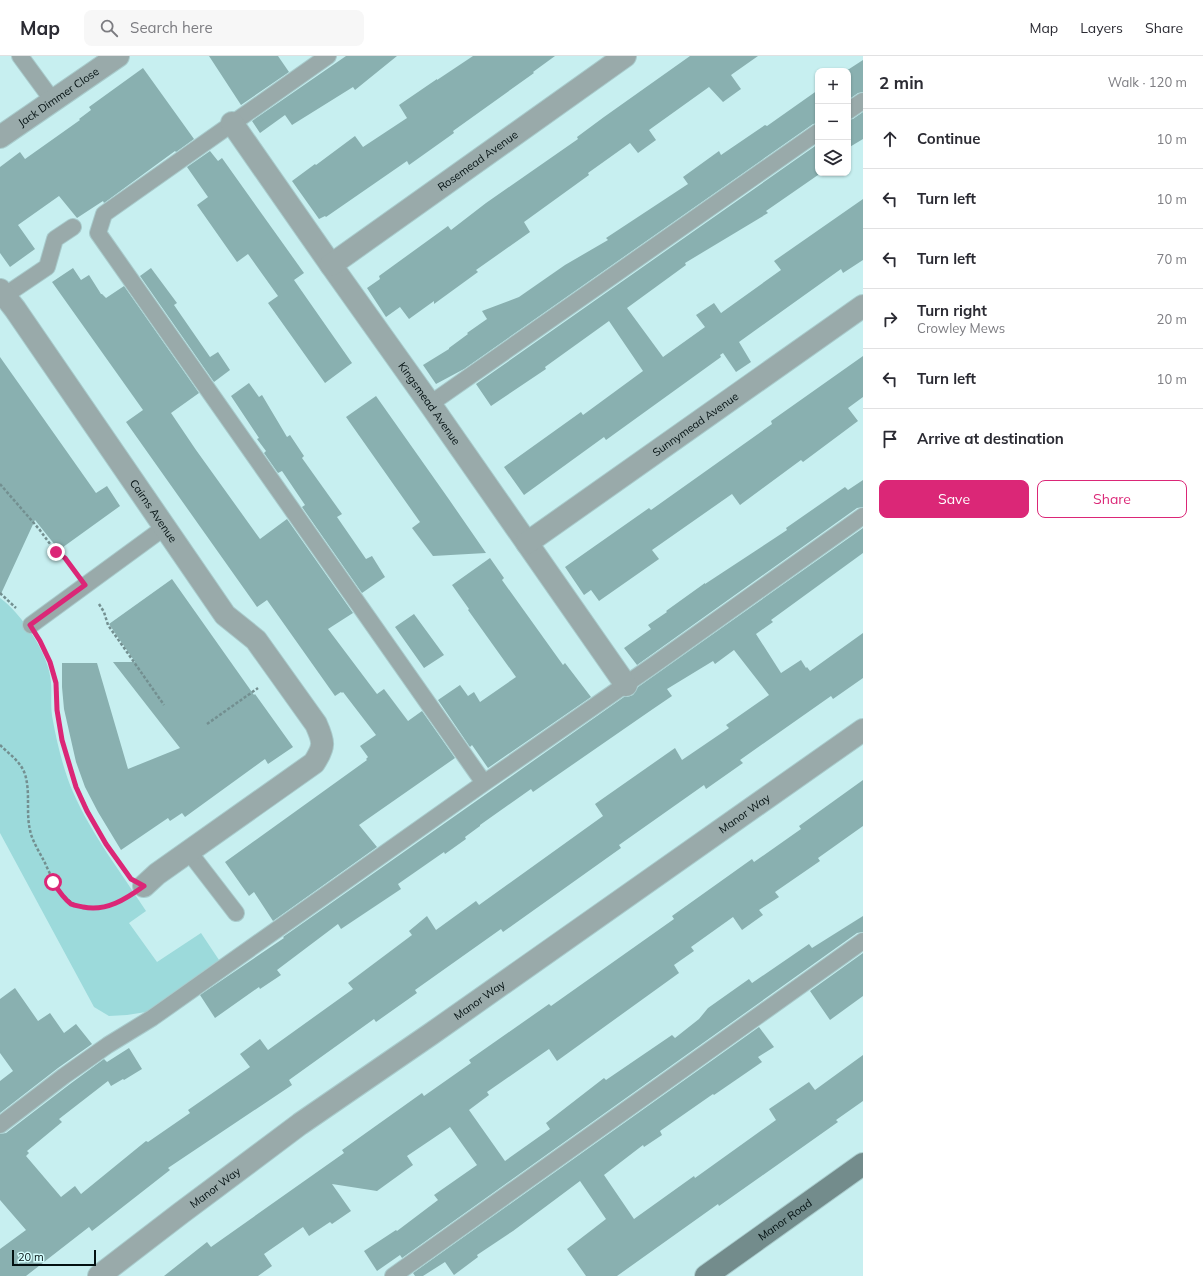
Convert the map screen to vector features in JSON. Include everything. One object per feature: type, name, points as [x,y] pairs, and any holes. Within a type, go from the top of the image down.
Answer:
[{"type":"main road","name":"Manor Road","points":[[706,1276],[863,1164]]},
{"type":"street","name":"Jack Dimmer Close","points":[[0,137],[118,56]]},
{"type":"street","name":"Rosemead Avenue","points":[[331,266],[625,56]]},
{"type":"street","name":"Kingsmead Avenue","points":[[232,123],[626,685]]},
{"type":"street","name":"Cairns Avenue","points":[[2,293],[15,309],[225,615],[256,640],[316,724],[321,737],[322,751],[314,763],[157,874],[144,886]]},
{"type":"street","name":"Sunnymead Avenue","points":[[527,543],[863,306]]},
{"type":"street","name":"Manor Way","points":[[99,1276],[180,1213],[300,1124],[438,1029],[863,730]]},
{"type":"lane","points":[[20,56],[53,101]]},
{"type":"lane","points":[[328,56],[104,214],[98,233],[484,783]]},
{"type":"lane","points":[[851,109],[863,100]]},
{"type":"lane","points":[[430,404],[815,134]]},
{"type":"lane","points":[[2,293],[47,267],[55,239],[73,227]]},
{"type":"lane","points":[[0,1125],[76,1067],[152,1018],[484,783],[626,685],[863,516]]},
{"type":"lane","points":[[30,625],[165,527]]},
{"type":"lane","points":[[189,852],[236,913]]},
{"type":"lane","points":[[393,1276],[863,940]]},
{"type":"path","points":[[0,484],[39,529],[56,552],[65,558],[104,612],[108,626],[164,705]]},
{"type":"path","points":[[0,593],[24,616],[40,641],[50,662],[56,683],[57,710],[62,740],[76,787],[87,811],[106,844],[131,879],[144,886],[127,898],[108,907],[88,908],[72,904],[61,894],[53,882],[30,831],[26,778],[21,764],[0,746]]},
{"type":"path","points":[[207,724],[280,673]]},
{"type":"shaded area","points":[[0,598],[25,624],[40,647],[45,659],[51,682],[52,711],[59,748],[64,767],[80,808],[97,838],[146,911],[129,923],[157,962],[201,933],[219,960],[146,1012],[109,1016],[94,1007],[0,833]]},
{"type":"building","points":[[209,56],[278,56],[289,72],[241,105]]},
{"type":"building","points":[[346,56],[397,56],[355,90],[353,87],[292,125],[285,115],[260,133],[252,121]]},
{"type":"building","points":[[473,56],[555,56],[533,72],[534,73],[453,131],[454,133],[409,165],[407,161],[326,217],[325,216],[319,219],[292,181],[355,136],[363,147],[407,118],[399,105]]},
{"type":"building","points":[[690,56],[758,56],[731,75],[741,89],[723,102],[709,87],[649,130],[656,140],[638,153],[630,143],[588,173],[589,175],[524,222],[530,232],[476,270],[478,272],[434,304],[434,301],[409,319],[400,307],[386,317],[367,288],[380,279],[379,276],[448,226],[451,230],[486,203],[578,139],[577,137],[604,117]]},
{"type":"building","points":[[863,60],[863,92],[858,93],[851,98],[851,68]]},
{"type":"building","points":[[143,68],[194,139],[176,152],[175,151],[104,203],[103,201],[77,218],[59,196],[18,225],[35,249],[10,267],[0,253],[0,167],[20,152],[25,159],[80,120],[79,119],[91,110],[89,107]]},
{"type":"building","points":[[815,92],[815,124],[464,369],[436,384],[423,365],[449,349],[468,334],[467,333],[487,319],[482,311],[519,297],[565,265],[608,240],[606,238],[688,184],[683,177],[719,151],[721,155],[765,125],[767,126]]},
{"type":"building","points":[[863,112],[863,139],[851,146],[851,119]]},
{"type":"building","points":[[815,146],[815,176],[817,176],[766,211],[768,213],[685,263],[686,265],[627,308],[663,357],[705,327],[696,315],[714,303],[721,313],[781,270],[774,261],[863,199],[863,260],[843,273],[841,269],[739,342],[751,362],[736,372],[723,353],[720,355],[721,357],[606,440],[604,437],[524,495],[504,467],[581,412],[583,415],[643,371],[609,321],[545,367],[546,369],[491,406],[476,384]]},
{"type":"building","points":[[210,151],[218,161],[222,158],[304,273],[294,280],[352,363],[325,383],[268,303],[278,296],[248,254],[237,262],[197,205],[208,197],[187,167]]},
{"type":"building","points":[[73,268],[81,280],[89,275],[101,294],[106,298],[124,286],[199,393],[171,413],[196,450],[260,539],[287,519],[353,613],[328,629],[377,694],[384,689],[408,721],[422,711],[455,758],[359,825],[377,847],[273,921],[254,892],[249,896],[225,862],[367,760],[366,759],[368,757],[360,746],[376,735],[343,692],[335,696],[267,600],[257,607],[126,422],[143,410],[52,282]]},
{"type":"building","points":[[151,268],[177,303],[174,305],[210,357],[218,352],[230,370],[214,382],[140,276]]},
{"type":"building","points":[[863,356],[863,397],[848,408],[858,421],[803,462],[801,460],[740,505],[732,494],[652,550],[659,559],[599,601],[591,590],[584,595],[565,567],[649,508],[651,510],[772,424],[771,421]]},
{"type":"building","points":[[0,357],[96,493],[107,486],[120,506],[59,550],[35,520],[0,596]]},
{"type":"building","points":[[249,383],[259,397],[262,395],[287,437],[290,435],[304,456],[302,458],[342,514],[337,517],[366,559],[372,556],[385,577],[362,593],[302,507],[305,505],[282,471],[278,473],[264,453],[266,451],[257,439],[259,438],[231,396]]},
{"type":"building","points":[[376,396],[486,553],[433,556],[412,528],[420,522],[346,417]]},
{"type":"building","points":[[863,480],[863,507],[857,508],[637,665],[624,648],[651,629],[648,625],[705,583],[787,530],[786,528],[845,487],[848,490]]},
{"type":"building","points":[[863,528],[863,553],[771,620],[773,622],[756,634],[781,673],[801,660],[810,671],[863,633],[863,678],[833,699],[831,696],[740,760],[743,763],[706,789],[704,785],[619,845],[621,848],[503,932],[501,929],[415,990],[417,993],[376,1022],[374,1019],[289,1080],[292,1085],[168,1168],[170,1170],[92,1231],[89,1227],[26,1276],[0,1276],[0,1249],[26,1230],[0,1200],[0,1134],[6,1133],[104,1059],[107,1062],[129,1048],[142,1069],[111,1086],[108,1081],[59,1119],[62,1122],[27,1151],[29,1153],[26,1156],[61,1197],[75,1186],[81,1194],[146,1141],[148,1142],[190,1113],[188,1110],[250,1067],[240,1054],[260,1039],[268,1050],[353,989],[348,983],[412,935],[409,931],[427,916],[436,930],[476,901],[479,905],[603,816],[595,804],[675,748],[682,760],[729,728],[726,725],[769,695],[734,650],[715,664],[713,661],[667,689],[672,696],[533,792],[531,789],[480,825],[465,837],[466,839],[445,854],[444,852],[398,884],[401,889],[341,929],[338,924],[277,970],[281,975],[260,989],[259,987],[215,1018],[200,995],[284,938],[283,937],[624,697],[633,695],[638,687]]},
{"type":"building","points":[[490,558],[504,578],[502,580],[563,665],[565,663],[591,697],[488,768],[472,745],[470,747],[438,700],[460,685],[468,696],[474,692],[480,702],[516,677],[452,585]]},
{"type":"building","points":[[172,579],[254,695],[255,694],[293,747],[268,764],[265,759],[185,817],[182,813],[170,821],[168,818],[121,850],[85,787],[76,762],[64,709],[62,663],[97,663],[128,769],[180,748],[113,662],[135,662],[109,624]]},
{"type":"building","points":[[414,614],[444,655],[424,668],[395,627]]},
{"type":"building","points":[[863,780],[863,826],[818,858],[820,861],[775,892],[779,897],[759,910],[763,915],[742,930],[733,917],[691,947],[694,951],[674,965],[679,973],[557,1061],[549,1049],[487,1092],[489,1095],[469,1110],[505,1161],[550,1129],[546,1123],[604,1078],[606,1080],[672,1035],[675,1038],[699,1019],[708,1008],[749,979],[752,983],[809,944],[812,948],[863,916],[863,932],[857,933],[402,1258],[400,1255],[377,1271],[364,1251],[396,1230],[397,1231],[438,1200],[434,1195],[477,1165],[450,1127],[407,1156],[413,1165],[377,1191],[332,1184],[351,1211],[332,1224],[330,1222],[309,1236],[303,1227],[264,1254],[272,1266],[258,1276],[164,1276],[207,1242],[211,1247],[344,1153],[342,1150],[422,1093],[424,1096],[471,1063],[469,1060],[549,1004],[551,1006],[674,919],[672,916],[752,859],[754,862],[801,829],[799,826]]},
{"type":"building","points":[[863,953],[863,996],[830,1020],[810,991]]},
{"type":"building","points":[[15,988],[38,1021],[50,1013],[64,1033],[76,1024],[92,1044],[58,1068],[0,1113],[0,1081],[13,1071],[0,1053],[0,999]]},
{"type":"building","points":[[759,1027],[774,1047],[758,1057],[762,1062],[660,1131],[662,1135],[644,1147],[643,1145],[604,1175],[634,1219],[694,1176],[695,1178],[776,1120],[769,1109],[809,1082],[815,1090],[863,1055],[863,1101],[836,1120],[838,1122],[719,1206],[718,1204],[617,1276],[586,1276],[567,1249],[606,1219],[580,1181],[513,1231],[477,1255],[478,1257],[454,1275],[445,1262],[423,1276],[415,1276],[413,1273]]},
{"type":"route","points":[[53,882],[61,894],[72,904],[88,908],[108,907],[127,898],[144,886],[131,879],[106,844],[87,811],[76,787],[62,740],[57,710],[56,683],[50,662],[30,625],[85,585],[65,558],[56,552]]}]
